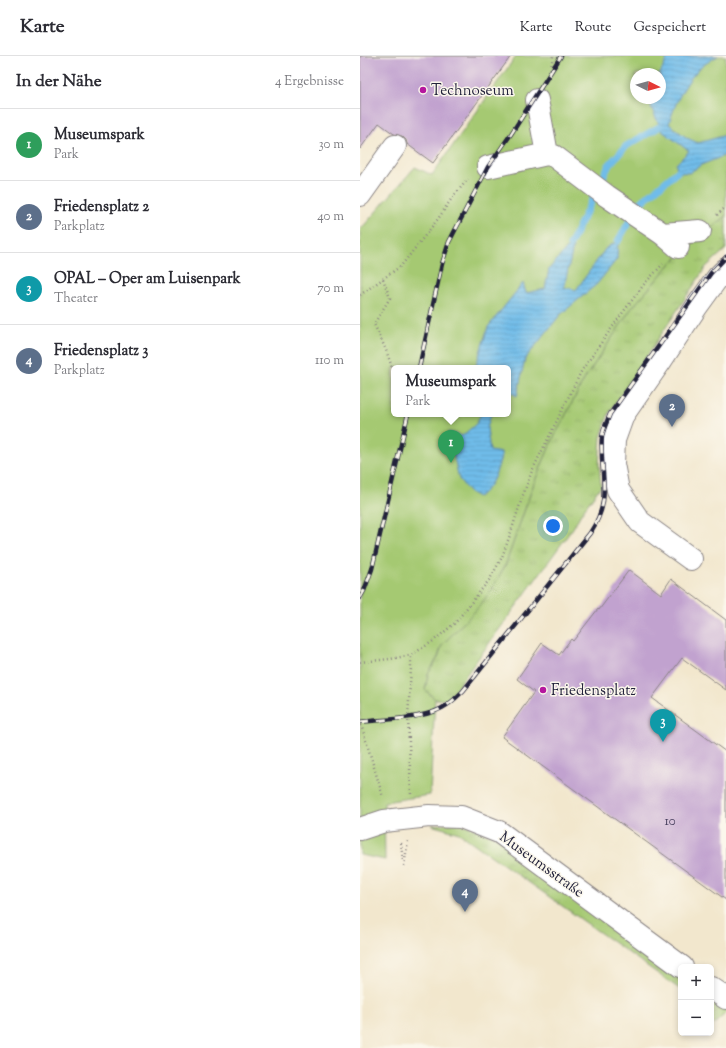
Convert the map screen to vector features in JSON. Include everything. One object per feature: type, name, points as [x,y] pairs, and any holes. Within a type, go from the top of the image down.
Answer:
[{"type":"street","points":[[537,100],[551,155],[607,196],[669,248],[700,231]]},
{"type":"street","points":[[360,195],[395,146]]},
{"type":"street","points":[[488,167],[551,155]]},
{"type":"street","points":[[691,559],[640,522],[618,490],[613,464],[614,440],[623,415],[697,306],[718,277],[726,269]]},
{"type":"street","name":"Museumsstraße","points":[[360,829],[384,821],[429,816],[461,817],[499,832],[678,964]]},
{"type":"path","points":[[506,139],[537,100]]},
{"type":"path","points":[[360,295],[401,266],[452,198],[476,169],[488,167]]},
{"type":"path","points":[[700,231],[726,207]]},
{"type":"path","points":[[360,662],[410,655],[432,642],[455,623],[490,579],[502,557],[532,471],[582,370],[646,283],[669,248]]},
{"type":"path","points":[[383,279],[390,298],[374,324],[391,365]]},
{"type":"path","points":[[360,720],[382,796],[405,818],[404,866],[408,717],[412,668],[410,655]]},
{"type":"green space","points":[[516,56],[726,56],[726,216],[672,262],[631,309],[585,378],[551,443],[534,483],[505,566],[490,592],[476,610],[442,645],[438,657],[428,674],[425,690],[435,699],[430,795],[384,802],[385,860],[360,855],[360,230],[415,167],[432,175]]},
{"type":"green space","points":[[726,216],[726,249],[706,267],[609,413],[601,437],[599,465],[601,486],[582,512],[573,528],[448,700],[435,699],[425,690],[428,674],[438,657],[442,645],[476,609],[505,566],[534,483],[551,443],[585,378],[631,309],[672,262]]},
{"type":"green space","points":[[460,823],[496,837],[678,967],[678,988],[459,833],[431,825]]},
{"type":"green space","points":[[714,996],[726,1007],[726,1013],[714,1024]]},
{"type":"water","points":[[668,56],[718,56],[709,61],[691,78],[676,103],[669,124],[687,138],[698,143],[726,135],[726,155],[701,165],[689,173],[677,172],[676,164],[689,151],[662,131],[651,107],[652,104],[666,104],[666,68],[663,68]]},
{"type":"water","points":[[618,241],[617,259],[597,284],[560,315],[525,359],[517,396],[511,393],[511,365],[476,365],[488,327],[523,283],[526,293],[545,289],[549,269],[570,245],[573,248],[564,287],[576,290],[606,248]]},
{"type":"water","points":[[480,417],[490,417],[487,428],[490,451],[502,453],[491,483],[488,488],[478,497],[469,492],[459,479],[448,432],[462,436],[476,424]]},
{"type":"building","name":"Technoseum","points":[[360,56],[511,56],[433,163],[407,144],[406,140],[402,136],[394,134],[379,123],[360,149]]},
{"type":"building","points":[[629,570],[661,594],[671,579],[726,620],[726,690],[682,658],[652,698],[726,752],[726,900],[502,737],[534,692],[517,679],[542,643],[559,655],[571,639],[573,641],[598,609],[599,610]]},
{"type":"waterway","points":[[570,245],[609,165],[626,146],[659,127]]},
{"type":"waterway","points":[[618,241],[640,203],[677,172]]},
{"type":"railway","points":[[420,365],[442,264],[449,242],[488,167],[561,56]]},
{"type":"railway","points":[[360,722],[428,714],[451,702],[463,691],[590,533],[600,514],[604,497],[602,440],[603,431],[610,414],[711,273],[726,257]]},
{"type":"railway","points":[[360,598],[372,569],[407,417]]},
{"type":"place","name":"Technoseum","points":[[423,90]]},
{"type":"place","name":"Friedensplatz 2","points":[[672,427]]},
{"type":"place","name":"Museumspark","points":[[451,463]]},
{"type":"place","name":"Friedensplatz","points":[[543,690]]},
{"type":"place","name":"OPAL – Oper am Luisenpark","points":[[663,742]]},
{"type":"place","name":"Friedensplatz 3","points":[[465,912]]}]
